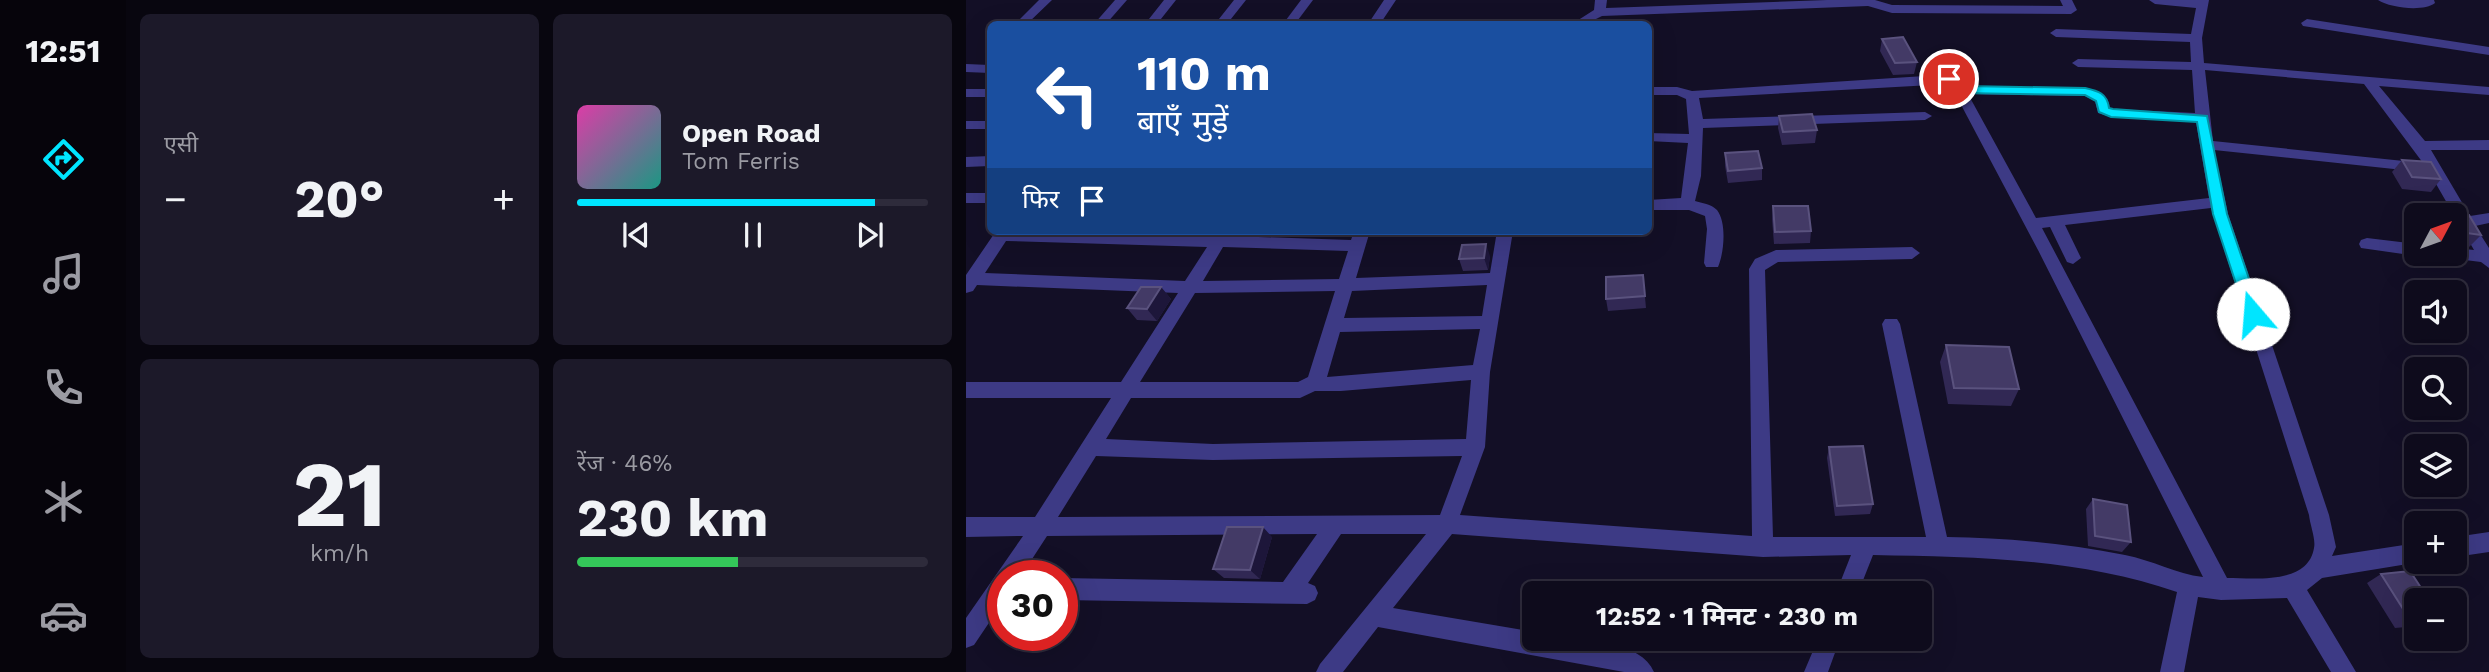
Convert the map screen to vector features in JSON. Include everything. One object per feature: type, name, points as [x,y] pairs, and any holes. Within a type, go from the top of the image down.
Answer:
[{"type":"street","points":[[1024,21],[1046,0]]},
{"type":"street","points":[[1103,21],[1121,0]]},
{"type":"street","points":[[1154,21],[1170,0]]},
{"type":"street","points":[[1223,21],[1240,0]]},
{"type":"street","points":[[1291,21],[1307,0]]},
{"type":"street","points":[[1376,21],[1391,0]]},
{"type":"street","points":[[1582,21],[1601,6],[1867,1],[1892,9],[1968,5],[2071,10],[2066,0]]},
{"type":"street","points":[[2155,0],[2203,2],[2196,38],[2206,145],[2218,202],[2319,514],[2325,547],[2317,569]]},
{"type":"street","points":[[2384,0],[2424,5],[2430,4],[2428,0]]},
{"type":"street","points":[[2307,23],[2489,51]]},
{"type":"street","points":[[2056,33],[2196,38]]},
{"type":"street","points":[[2078,63],[2198,66],[2489,91]]},
{"type":"street","points":[[1652,91],[1690,95],[1949,79],[1955,81],[2221,589]]},
{"type":"street","points":[[2367,79],[2421,146],[2452,203]]},
{"type":"street","points":[[1960,90],[2085,92],[2102,100],[2103,110],[2111,113],[2202,118]]},
{"type":"street","points":[[966,93],[987,93]]},
{"type":"street","points":[[1685,206],[1690,196],[1696,131],[1695,101],[1690,95]]},
{"type":"street","points":[[1652,137],[1696,131],[1925,116]]},
{"type":"street","points":[[966,125],[987,125]]},
{"type":"street","points":[[2206,145],[2431,168]]},
{"type":"street","points":[[2421,146],[2489,145]]},
{"type":"street","points":[[966,162],[987,161]]},
{"type":"street","points":[[966,198],[987,198]]},
{"type":"street","points":[[2032,224],[2218,202]]},
{"type":"street","points":[[1652,205],[1704,207],[1713,215],[1712,262]]},
{"type":"street","points":[[2468,221],[2489,218]]},
{"type":"street","points":[[2055,221],[2073,258]]},
{"type":"street","points":[[2468,228],[2488,260]]},
{"type":"street","points":[[969,284],[1001,235]]},
{"type":"street","points":[[966,390],[1284,391],[1300,390],[1316,382],[1360,239],[1149,235]]},
{"type":"street","points":[[1328,672],[1375,617],[1447,524],[1475,447],[1481,372],[1504,235]]},
{"type":"street","points":[[1019,560],[1222,236]]},
{"type":"street","points":[[2367,244],[2404,248]]},
{"type":"street","points":[[1763,547],[1760,263],[1776,256],[1912,253]]},
{"type":"street","points":[[2468,256],[2488,260]]},
{"type":"street","points":[[969,284],[1190,287],[1496,279]]},
{"type":"street","points":[[1333,326],[1489,321]]},
{"type":"street","points":[[1891,324],[1938,546]]},
{"type":"street","points":[[1316,382],[1320,385],[1341,384],[1481,372]]},
{"type":"street","points":[[1091,447],[1213,452],[1475,447]]},
{"type":"street","points":[[966,527],[1447,524],[1763,547],[1866,545],[1994,548],[2091,558],[2134,567],[2189,586],[2221,589],[2293,587],[2317,569],[2404,555]]},
{"type":"street","points":[[1078,589],[1298,593],[1335,526]]},
{"type":"street","points":[[2467,545],[2489,542]]},
{"type":"street","points":[[1852,581],[1866,545]]},
{"type":"street","points":[[2172,672],[2189,586]]},
{"type":"street","points":[[2293,587],[2344,672]]},
{"type":"street","points":[[966,637],[987,607]]},
{"type":"street","points":[[1375,617],[1626,659],[1642,672]]},
{"type":"street","points":[[1816,672],[1824,651]]},
{"type":"building","points":[[1903,37],[1917,62],[1895,63],[1882,39]]},
{"type":"building","points":[[1812,114],[1817,130],[1783,132],[1779,116]]},
{"type":"building","points":[[1758,151],[1762,168],[1728,171],[1725,153]]},
{"type":"building","points":[[2402,160],[2431,162],[2441,179],[2412,177]]},
{"type":"building","points":[[1773,206],[1808,206],[1811,231],[1775,232]]},
{"type":"building","points":[[2468,215],[2469,215],[2481,235],[2468,233]]},
{"type":"building","points":[[1486,244],[1484,258],[1459,259],[1462,245]]},
{"type":"building","points":[[1643,275],[1645,296],[1606,299],[1606,277]]},
{"type":"building","points":[[1141,287],[1161,287],[1147,309],[1127,308]]},
{"type":"building","points":[[1946,345],[2009,347],[2019,389],[1954,388]]},
{"type":"building","points":[[1863,446],[1873,504],[1837,506],[1829,447]]},
{"type":"building","points":[[2093,499],[2127,505],[2131,542],[2095,536]]},
{"type":"building","points":[[1227,527],[1263,527],[1250,570],[1213,569]]},
{"type":"building","points":[[2404,572],[2404,574],[2412,574],[2421,588],[2404,588],[2404,610],[2381,574]]},
{"type":"route","points":[[1949,79],[1955,81],[1960,90],[2085,92],[2102,100],[2103,110],[2111,113],[2202,118],[2220,214],[2253,314]]}]
